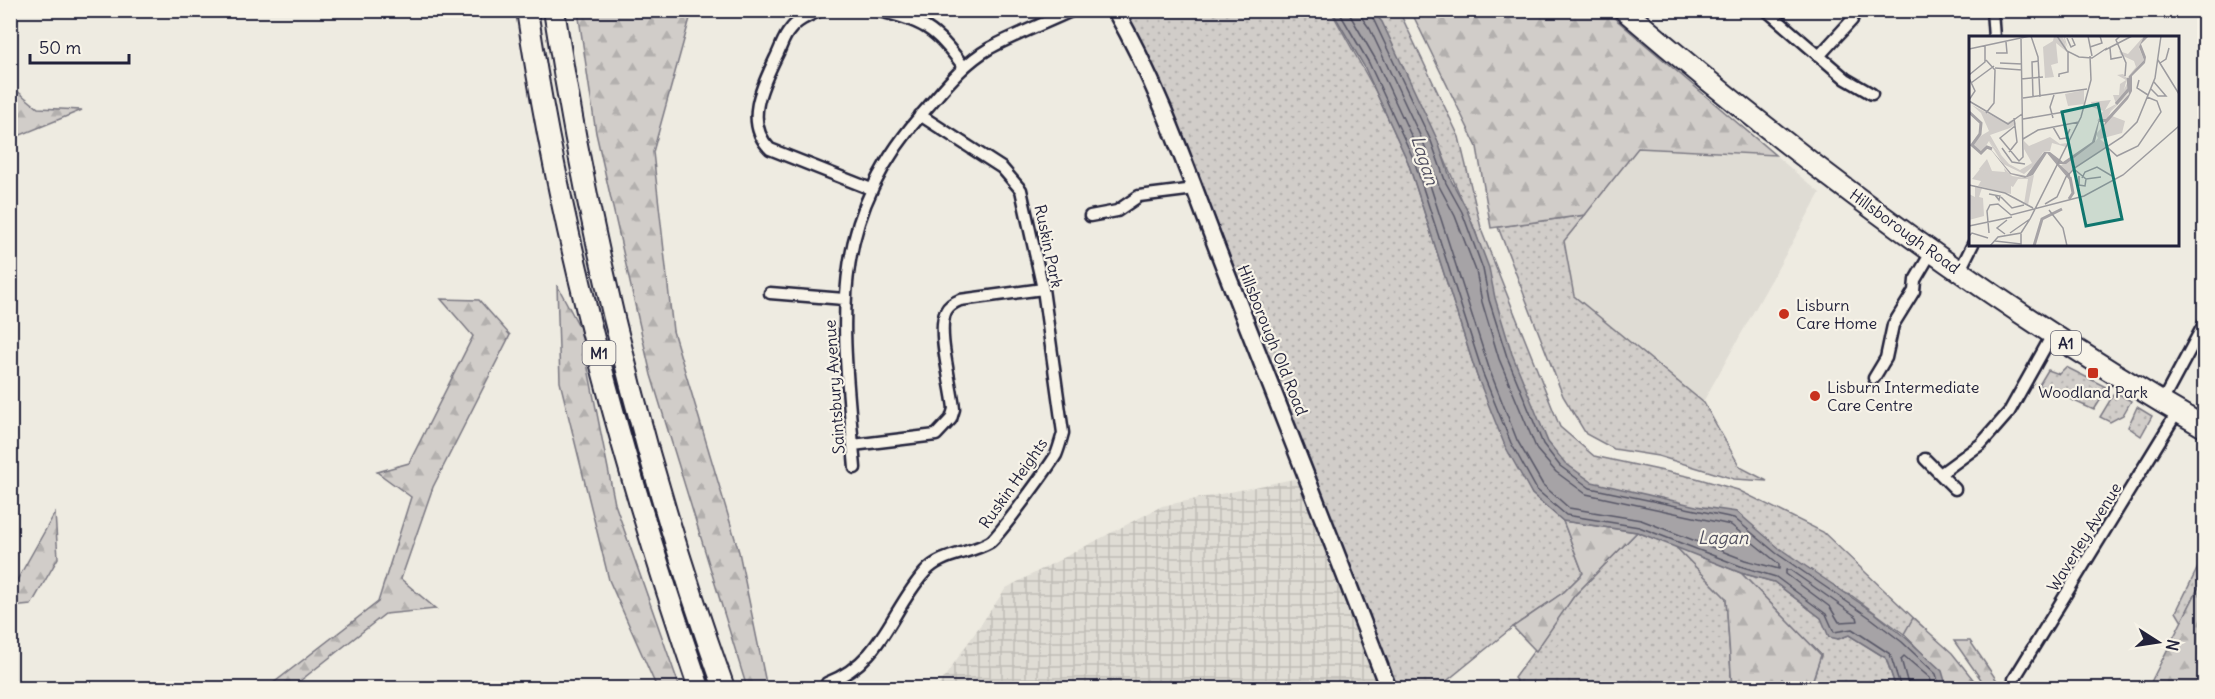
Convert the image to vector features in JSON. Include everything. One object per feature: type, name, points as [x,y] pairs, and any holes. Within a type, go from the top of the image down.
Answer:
[{"type":"highway","name":"M1","points":[[527,10],[555,161],[584,295],[663,582],[699,688]]},
{"type":"highway","name":"M1","points":[[554,10],[564,77],[612,309],[667,507],[724,688]]},
{"type":"highway","name":"Hillsborough Road","points":[[1624,10],[1801,156],[1932,251],[2052,335],[2205,427]]},
{"type":"street","points":[[821,10],[805,17],[789,30],[761,88],[756,109],[758,129],[762,141],[770,150],[871,189]]},
{"type":"street","points":[[875,10],[928,26],[942,37],[964,67]]},
{"type":"street","name":"Saintsbury Avenue","points":[[855,468],[844,351],[844,298],[851,247],[871,189],[892,150],[964,67],[989,48],[1073,10]]},
{"type":"street","name":"Hillsborough Old Road","points":[[1115,10],[1140,54],[1195,189],[1308,476],[1388,688]]},
{"type":"street","points":[[1766,10],[1846,79],[1872,94]]},
{"type":"street","points":[[1819,56],[1852,20],[1854,10]]},
{"type":"street","points":[[1992,10],[1994,36]]},
{"type":"street","name":"Ruskin Park","points":[[920,115],[1002,168],[1021,190],[1043,289],[1063,433]]},
{"type":"street","points":[[1090,216],[1117,211],[1139,196],[1195,189]]},
{"type":"street","points":[[1959,270],[1972,246]]},
{"type":"street","points":[[1874,378],[1886,358],[1893,325],[1914,291],[1915,280],[1932,251]]},
{"type":"street","points":[[853,445],[936,435],[945,428],[954,409],[943,324],[947,309],[953,303],[960,300],[1043,289]]},
{"type":"street","points":[[770,293],[844,298]]},
{"type":"street","name":"Waverley Avenue","points":[[2014,679],[2170,407],[2205,324]]},
{"type":"street","points":[[1940,474],[1981,444],[2009,412],[2052,335]]},
{"type":"street","name":"Ruskin Heights","points":[[827,683],[840,678],[869,654],[933,563],[970,552],[993,540],[1057,453],[1063,433]]},
{"type":"street","points":[[1925,459],[1955,489]]},
{"type":"shaded area","points":[[1637,148],[1775,155],[1820,193],[1703,402],[1571,297],[1564,241]]},
{"type":"shaded area","points":[[1308,476],[1388,688],[937,688],[1006,588],[1162,506]]},
{"type":"green space","points":[[10,11],[17,11],[16,90],[38,108],[82,110],[11,139]]},
{"type":"green space","points":[[578,11],[692,11],[653,152],[673,331],[739,552],[767,688],[747,688],[651,375],[596,133]]},
{"type":"green space","points":[[1124,11],[1331,11],[1376,92],[1408,162],[1477,376],[1532,494],[1563,521],[1583,573],[1564,592],[1513,627],[1438,688],[1395,688],[1194,163],[1138,36]]},
{"type":"green space","points":[[1372,11],[1399,11],[1459,137],[1482,232],[1560,427],[1594,456],[1696,478],[1738,490],[1823,532],[1923,627],[1904,634],[1852,596],[1587,483],[1554,455],[1530,411],[1506,346],[1476,233],[1430,125]]},
{"type":"green space","points":[[1411,11],[1606,11],[1775,155],[1638,148],[1585,215],[1491,228],[1477,147]]},
{"type":"green space","points":[[1585,215],[1564,241],[1574,296],[1704,403],[1740,467],[1767,481],[1734,479],[1658,456],[1614,449],[1586,434],[1563,396],[1498,227]]},
{"type":"green space","points":[[557,285],[580,328],[615,504],[680,688],[657,688],[609,580],[560,382]]},
{"type":"green space","points":[[441,299],[479,300],[510,335],[433,487],[401,579],[436,609],[385,614],[291,688],[267,688],[378,602],[411,497],[377,472],[409,463],[473,336]]},
{"type":"green space","points":[[2066,367],[2108,388],[2094,410],[2039,385],[2048,370],[2059,374]]},
{"type":"green space","points":[[2115,392],[2131,401],[2123,415],[2110,422],[2100,417]]},
{"type":"green space","points":[[2137,407],[2152,416],[2141,436],[2128,427]]},
{"type":"green space","points":[[55,513],[58,558],[31,605],[11,607],[11,591]]},
{"type":"green space","points":[[1563,521],[1637,532],[1574,596],[1536,651],[1513,627],[1564,592],[1583,573]]},
{"type":"green space","points":[[1637,532],[1675,546],[1726,598],[1732,688],[1522,688],[1514,678],[1574,596]]},
{"type":"green space","points":[[1675,546],[1741,573],[1821,655],[1810,688],[1789,688],[1782,679],[1775,688],[1732,688],[1726,598]]},
{"type":"green space","points":[[2204,555],[2204,575],[2182,622],[2176,612]]},
{"type":"green space","points":[[1741,573],[1774,582],[1821,618],[1838,639],[1849,635],[1886,658],[1896,688],[1810,688],[1821,655]]},
{"type":"green space","points":[[2199,587],[2204,590],[2204,688],[2148,688]]},
{"type":"green space","points":[[1913,618],[1952,653],[1980,688],[1933,688],[1932,664],[1904,634]]},
{"type":"green space","points":[[1954,641],[1970,641],[2002,688],[1987,688]]},
{"type":"water","name":"Lagan","points":[[1332,11],[1373,11],[1382,22],[1437,139],[1451,180],[1467,210],[1489,268],[1495,298],[1512,354],[1548,442],[1565,463],[1592,482],[1696,506],[1737,512],[1779,548],[1876,614],[1906,638],[1942,671],[1947,688],[1896,688],[1886,658],[1849,635],[1838,639],[1829,637],[1821,618],[1774,582],[1741,573],[1637,532],[1563,521],[1532,494],[1505,446],[1477,376],[1408,162],[1364,66]]},
{"type":"place","name":"Lisburn Care Home","points":[[1784,314]]},
{"type":"place","name":"Woodland Park","points":[[2093,373]]},
{"type":"place","name":"Lisburn Intermediate Care Centre","points":[[1815,396]]}]
